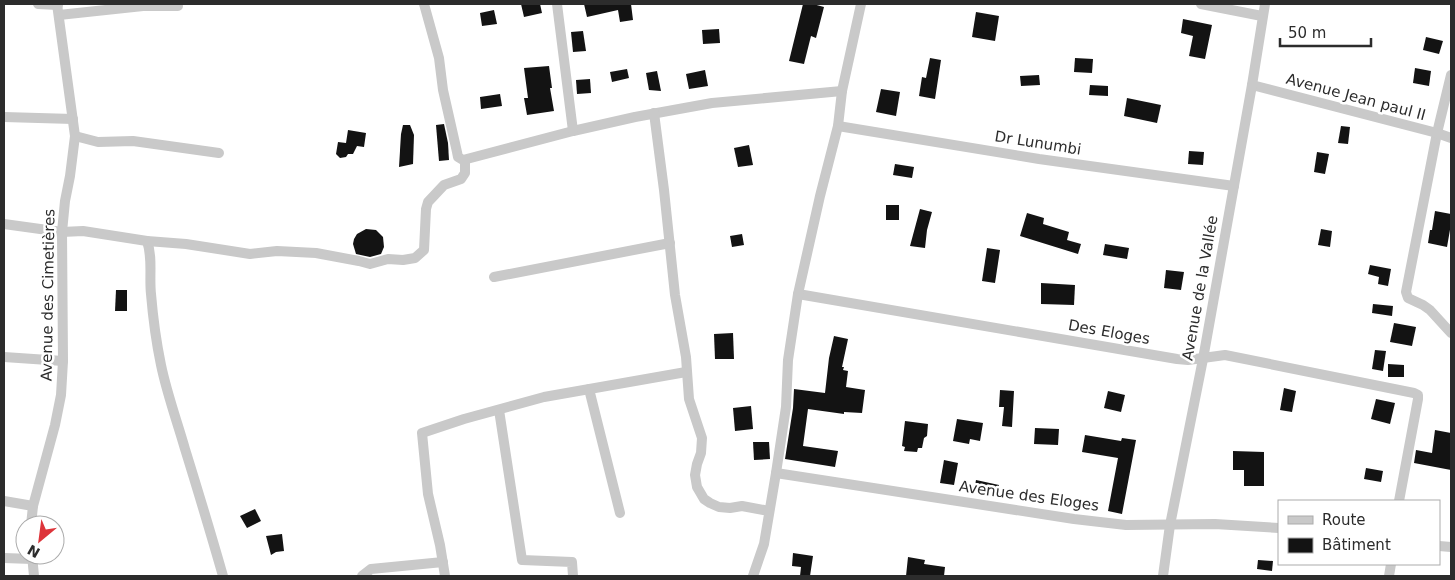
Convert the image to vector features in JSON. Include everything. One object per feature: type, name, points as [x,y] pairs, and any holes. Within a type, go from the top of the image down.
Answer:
[{"type":"street","points":[[38,4],[58,8],[178,6]]},
{"type":"street","points":[[424,4],[439,58],[443,90],[460,159],[466,160],[573,131],[712,102],[842,90]]},
{"type":"street","points":[[557,4],[573,131]]},
{"type":"street","points":[[753,576],[764,544],[776,473],[786,407],[788,360],[798,294],[838,126],[842,90],[861,4]]},
{"type":"street","points":[[1201,4],[1262,16]]},
{"type":"street","name":"Avenue de la Vallée","points":[[1163,576],[1170,525],[1203,359],[1265,4]]},
{"type":"street","name":"Avenue des Cimetières","points":[[32,515],[61,395],[63,361],[62,232],[75,136],[58,8]]},
{"type":"street","points":[[1451,75],[1437,134],[1406,294],[1410,300],[1430,310],[1451,333]]},
{"type":"street","name":"Avenue Jean paul II","points":[[1252,85],[1451,138]]},
{"type":"street","points":[[654,113],[675,294],[686,358],[689,399],[702,438],[701,453],[695,475],[697,487],[704,499],[719,507],[742,506],[769,511]]},
{"type":"street","points":[[4,117],[73,119]]},
{"type":"street","name":"Dr Lunumbi","points":[[838,126],[1039,159],[1234,186]]},
{"type":"street","points":[[75,136],[98,142],[133,141],[219,153]]},
{"type":"street","points":[[4,224],[62,232],[83,232],[147,241],[186,244],[250,254],[277,251],[316,254],[370,264],[388,259],[403,260],[415,258],[424,250],[428,202],[444,185],[461,179],[465,173],[466,160]]},
{"type":"street","points":[[147,241],[150,249],[150,292],[154,331],[161,367],[223,576]]},
{"type":"street","points":[[494,277],[670,243]]},
{"type":"street","name":"Des Eloges","points":[[798,294],[1177,359],[1203,359],[1225,355],[1414,393],[1418,395],[1418,399],[1399,500]]},
{"type":"street","points":[[4,357],[63,361]]},
{"type":"street","points":[[445,576],[428,494],[422,433],[544,397],[686,372]]},
{"type":"street","points":[[589,389],[620,513]]},
{"type":"street","points":[[499,410],[522,560],[572,562],[573,576]]},
{"type":"street","name":"Avenue des Eloges","points":[[776,473],[1074,519],[1126,525],[1215,524],[1278,528]]},
{"type":"street","points":[[4,501],[33,506]]},
{"type":"street","points":[[362,576],[370,569],[443,562]]},
{"type":"building","points":[[521,4],[540,4],[542,13],[524,17]]},
{"type":"building","points":[[584,4],[631,4],[633,20],[620,22],[618,10],[587,17]]},
{"type":"building","points":[[803,4],[824,7],[816,38],[811,36],[804,64],[789,61]]},
{"type":"building","points":[[494,10],[497,24],[482,26],[480,13]]},
{"type":"building","points":[[976,12],[999,16],[995,41],[972,37]]},
{"type":"building","points":[[1183,19],[1212,25],[1205,59],[1189,56],[1193,36],[1181,33]]},
{"type":"building","points":[[719,29],[720,43],[703,44],[702,30]]},
{"type":"building","points":[[583,31],[586,51],[573,52],[571,32]]},
{"type":"building","points":[[1426,37],[1443,41],[1439,54],[1423,50]]},
{"type":"building","points":[[930,58],[941,60],[935,99],[919,96],[922,77],[926,78]]},
{"type":"building","points":[[1075,58],[1093,59],[1092,73],[1074,72]]},
{"type":"building","points":[[549,66],[554,111],[527,115],[524,98],[528,98],[524,68]]},
{"type":"building","points":[[1415,68],[1431,71],[1429,86],[1413,83]]},
{"type":"building","points":[[627,69],[629,78],[612,82],[610,72]]},
{"type":"building","points":[[705,70],[708,86],[689,89],[686,74]]},
{"type":"building","points":[[657,71],[661,91],[649,90],[646,73]]},
{"type":"building","points":[[1039,75],[1040,85],[1021,86],[1020,76]]},
{"type":"building","points":[[590,79],[591,93],[577,94],[576,80]]},
{"type":"building","points":[[1090,85],[1108,86],[1108,96],[1089,95]]},
{"type":"building","points":[[881,89],[900,92],[896,116],[876,112]]},
{"type":"building","points":[[500,94],[502,106],[481,109],[480,97]]},
{"type":"building","points":[[1127,98],[1161,105],[1157,123],[1124,116]]},
{"type":"building","points":[[444,124],[449,160],[439,161],[436,125]]},
{"type":"building","points":[[403,125],[410,125],[414,135],[413,164],[399,167],[401,134]]},
{"type":"building","points":[[1341,126],[1350,127],[1348,144],[1338,143]]},
{"type":"building","points":[[348,130],[366,133],[364,147],[357,146],[353,154],[340,158],[336,154],[338,142],[346,143]]},
{"type":"building","points":[[749,145],[753,165],[738,167],[734,148]]},
{"type":"building","points":[[1189,151],[1204,152],[1203,165],[1188,164]]},
{"type":"building","points":[[1317,152],[1329,154],[1325,174],[1314,172]]},
{"type":"building","points":[[895,164],[914,167],[912,178],[893,175]]},
{"type":"building","points":[[886,205],[899,205],[899,220],[886,220]]},
{"type":"building","points":[[920,209],[932,212],[925,248],[910,246]]},
{"type":"building","points":[[1435,211],[1451,214],[1447,247],[1428,243]]},
{"type":"building","points":[[1027,213],[1044,218],[1043,224],[1069,232],[1067,240],[1081,244],[1078,254],[1020,236]]},
{"type":"building","points":[[366,229],[376,230],[383,237],[384,247],[381,254],[370,257],[356,254],[353,244],[354,239],[357,234]]},
{"type":"building","points":[[1321,229],[1332,231],[1330,247],[1318,245]]},
{"type":"building","points":[[742,234],[744,245],[732,247],[730,236]]},
{"type":"building","points":[[1105,244],[1129,248],[1127,259],[1103,255]]},
{"type":"building","points":[[987,248],[1000,250],[995,283],[982,281]]},
{"type":"building","points":[[1370,265],[1391,269],[1388,286],[1378,284],[1379,277],[1368,274]]},
{"type":"building","points":[[1166,270],[1184,272],[1181,290],[1164,288]]},
{"type":"building","points":[[1041,283],[1075,285],[1074,305],[1041,304]]},
{"type":"building","points":[[116,290],[127,290],[127,311],[115,311]]},
{"type":"building","points":[[1373,304],[1393,306],[1392,316],[1372,313]]},
{"type":"building","points":[[1394,323],[1416,327],[1412,346],[1390,342]]},
{"type":"building","points":[[733,333],[734,359],[715,359],[714,334]]},
{"type":"building","points":[[834,336],[848,339],[842,367],[844,367],[843,370],[848,371],[846,387],[865,390],[862,413],[844,412],[844,414],[808,409],[803,446],[838,451],[835,467],[785,459],[794,389],[825,393],[829,358]]},
{"type":"building","points":[[1375,350],[1386,351],[1383,371],[1372,369]]},
{"type":"building","points":[[1388,364],[1404,365],[1404,377],[1388,377]]},
{"type":"building","points":[[1284,388],[1296,391],[1292,412],[1280,410]]},
{"type":"building","points":[[1000,390],[1014,391],[1012,427],[1002,426],[1004,407],[999,407]]},
{"type":"building","points":[[1108,391],[1125,395],[1121,412],[1104,408]]},
{"type":"building","points":[[1376,399],[1395,403],[1390,424],[1371,419]]},
{"type":"building","points":[[751,406],[753,429],[735,431],[733,408]]},
{"type":"building","points":[[957,419],[983,423],[980,441],[970,439],[969,444],[953,441]]},
{"type":"building","points":[[905,421],[928,424],[927,436],[924,438],[922,448],[918,448],[917,452],[904,451],[905,447],[902,446]]},
{"type":"building","points":[[1035,428],[1059,429],[1058,445],[1034,444]]},
{"type":"building","points":[[1435,430],[1451,433],[1451,470],[1414,463],[1416,450],[1432,453]]},
{"type":"building","points":[[1085,435],[1121,441],[1122,438],[1136,440],[1122,514],[1108,511],[1118,458],[1082,452]]},
{"type":"building","points":[[753,442],[769,442],[770,459],[754,460]]},
{"type":"building","points":[[1233,451],[1264,452],[1264,486],[1244,486],[1244,470],[1233,470]]},
{"type":"building","points":[[944,460],[958,463],[954,485],[940,483]]},
{"type":"building","points":[[1366,468],[1383,471],[1381,482],[1364,479]]},
{"type":"building","points":[[976,480],[999,485],[997,495],[974,490]]},
{"type":"building","points":[[255,509],[261,521],[247,528],[240,516]]},
{"type":"building","points":[[282,534],[284,551],[271,555],[266,536]]},
{"type":"building","points":[[793,553],[813,556],[810,576],[800,576],[801,567],[792,566]]},
{"type":"building","points":[[908,557],[925,560],[924,564],[945,567],[944,576],[906,576]]},
{"type":"building","points":[[1258,560],[1273,561],[1272,571],[1257,569]]}]
